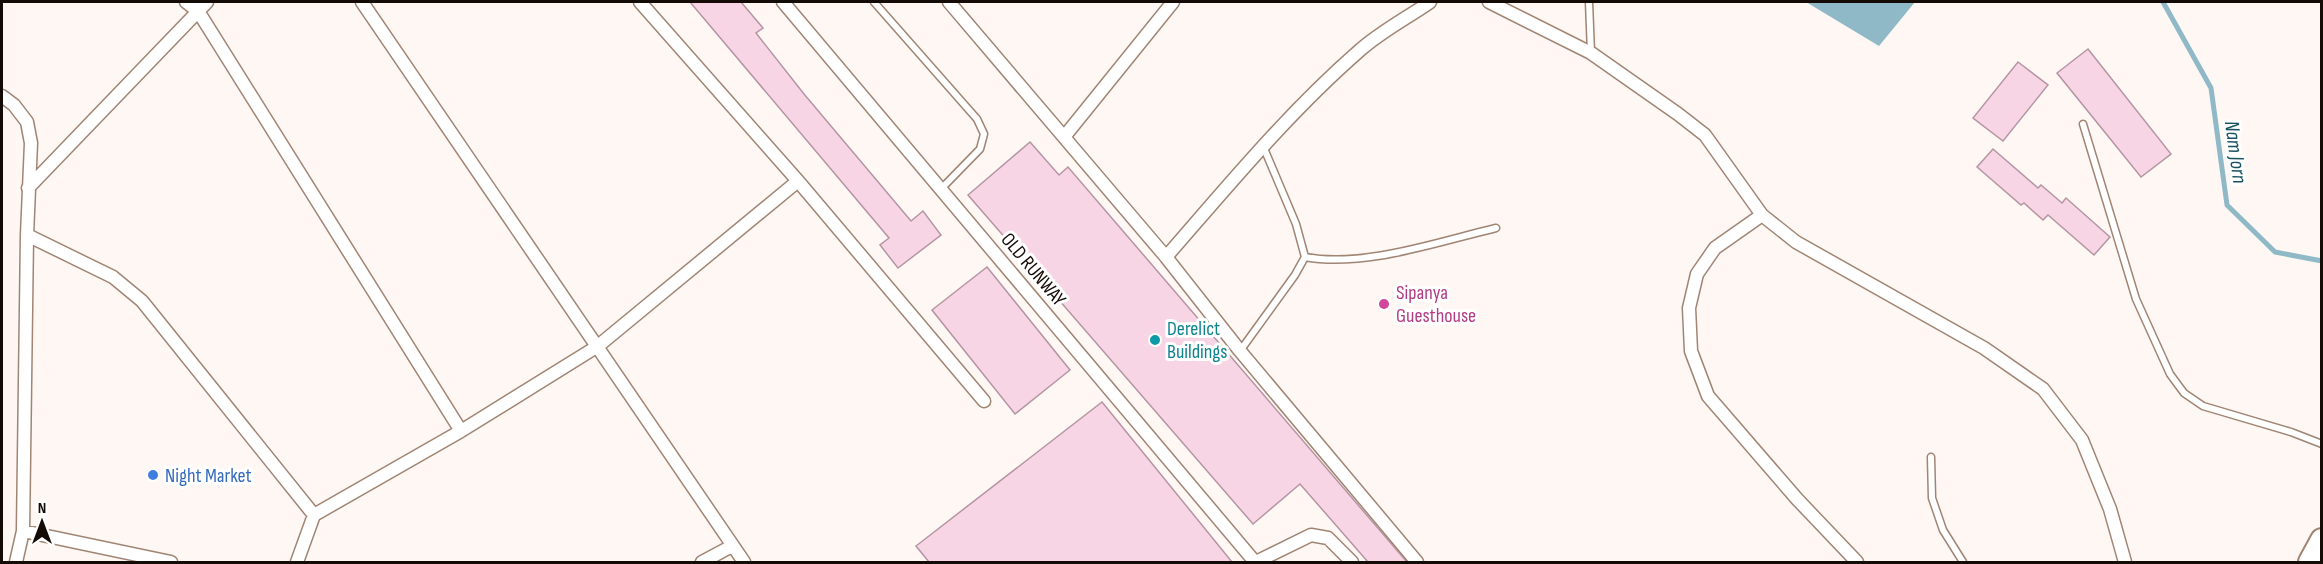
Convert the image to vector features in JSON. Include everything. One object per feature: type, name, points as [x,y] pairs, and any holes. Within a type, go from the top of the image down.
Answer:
[{"type":"highway","points":[[2310,562],[2322,540]]},
{"type":"street","points":[[186,2],[198,11],[461,431]]},
{"type":"street","points":[[28,188],[207,2]]},
{"type":"street","points":[[362,2],[744,562]]},
{"type":"street","points":[[640,2],[798,181],[984,401]]},
{"type":"street","name":"OLD RUNWAY","points":[[783,2],[1255,562]]},
{"type":"street","points":[[949,2],[1166,257],[1240,351],[1417,562]]},
{"type":"street","points":[[1064,137],[1173,2]]},
{"type":"street","points":[[1166,257],[1263,146],[1314,92],[1361,49],[1430,2]]},
{"type":"street","points":[[1489,2],[1591,53],[1705,135],[1762,215],[1797,242],[1984,348],[2043,389],[2082,440],[2110,510],[2125,562]]},
{"type":"street","points":[[2,96],[14,105],[27,122],[31,142],[28,188],[22,531],[16,562]]},
{"type":"street","points":[[297,562],[315,515],[461,431],[598,346],[798,181]]},
{"type":"street","points":[[1762,215],[1714,248],[1697,274],[1689,308],[1691,351],[1708,396],[1797,499],[1857,562]]},
{"type":"street","points":[[27,235],[113,277],[142,301],[315,515]]},
{"type":"street","points":[[22,531],[171,562]]},
{"type":"street","points":[[1255,562],[1311,535],[1328,538],[1352,562]]},
{"type":"street","points":[[702,562],[732,546]]},
{"type":"lane","points":[[874,2],[977,118],[984,134],[980,149],[941,189]]},
{"type":"lane","points":[[1588,2],[1591,53]]},
{"type":"lane","points":[[2083,124],[2136,299],[2170,375],[2184,393],[2203,406],[2291,432],[2322,444]]},
{"type":"lane","points":[[1240,351],[1295,275],[1305,257],[1296,224],[1263,146]]},
{"type":"lane","points":[[1305,257],[1325,261],[1360,260],[1496,228]]},
{"type":"lane","points":[[1931,457],[1932,498],[1944,530],[1963,562]]},
{"type":"water","points":[[1806,2],[1915,2],[1879,46]]},
{"type":"building","points":[[690,2],[741,2],[763,28],[756,33],[911,221],[923,211],[941,235],[898,268],[880,245],[889,238]]},
{"type":"building","points":[[2088,49],[2171,154],[2141,177],[2057,73]]},
{"type":"building","points":[[2018,62],[2048,85],[2003,141],[1973,118]]},
{"type":"building","name":"Derelict Buildings","points":[[1030,142],[1059,175],[1068,167],[1407,562],[1368,562],[1300,484],[1253,524],[968,195]]},
{"type":"building","points":[[1993,149],[2038,188],[2041,185],[2062,203],[2066,198],[2110,237],[2094,255],[2048,215],[2043,220],[2024,203],[2021,205],[1977,167]]},
{"type":"building","points":[[987,267],[1070,370],[1015,414],[932,310]]},
{"type":"building","points":[[1102,402],[1232,562],[929,562],[916,546]]},
{"type":"waterway","name":"Nam Jorn","points":[[2163,2],[2211,88],[2227,205],[2275,252],[2322,261]]},
{"type":"place","name":"Sipanya Guesthouse","points":[[1384,304]]},
{"type":"place","name":"Derelict Buildings","points":[[1155,340]]},
{"type":"place","name":"Night Market","points":[[153,475]]}]
